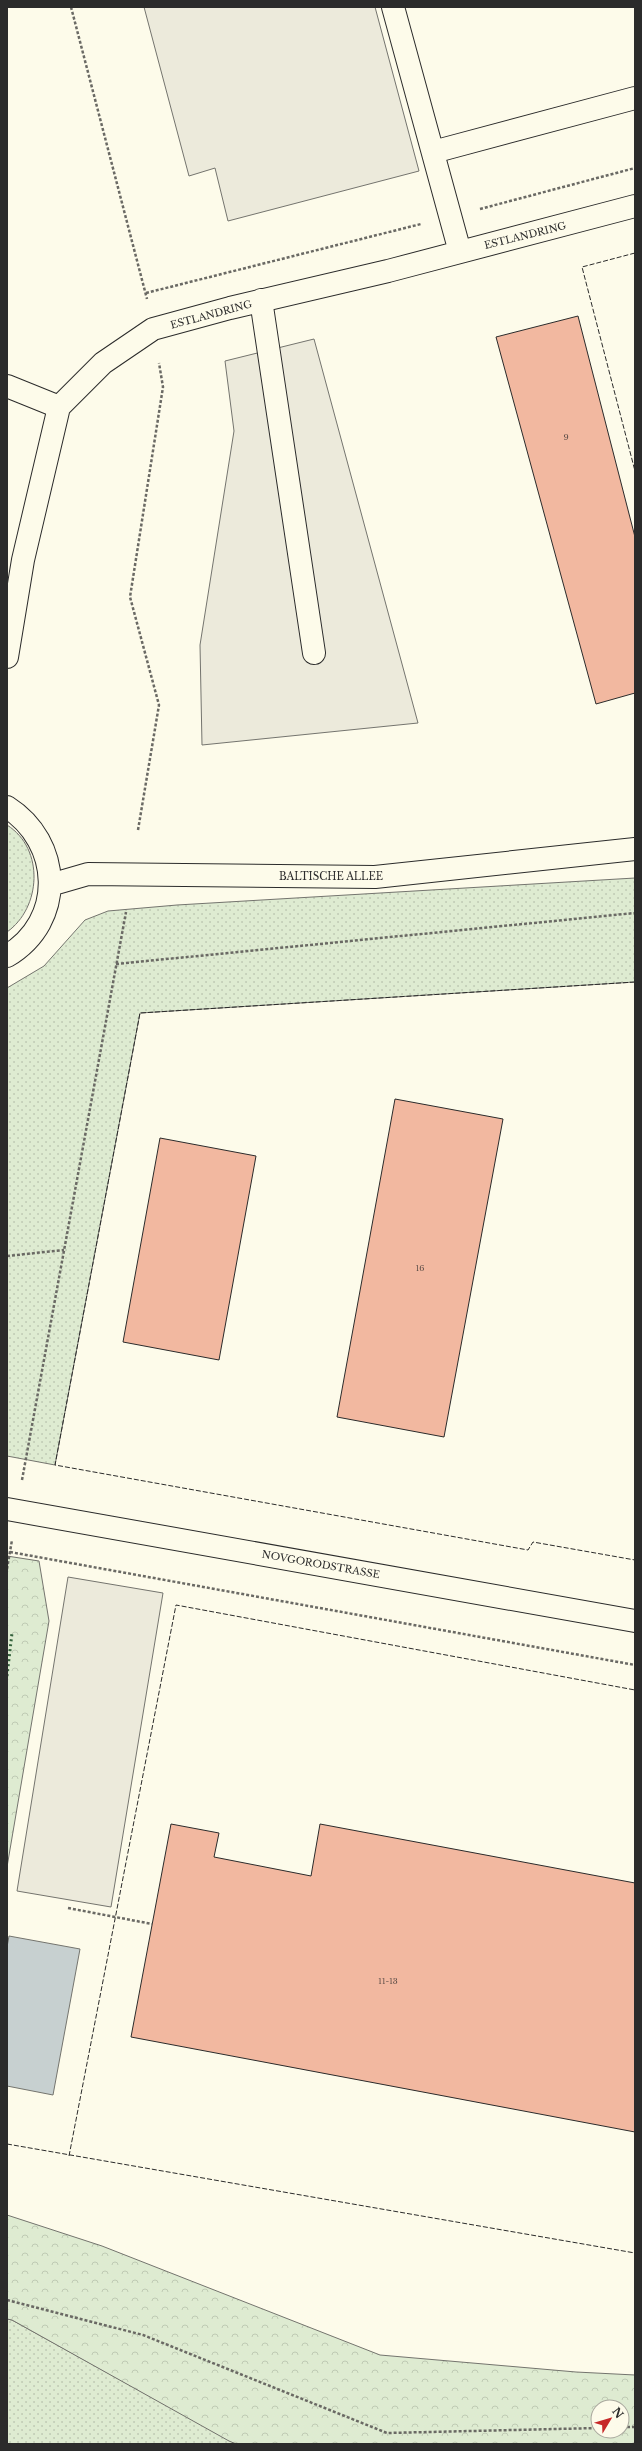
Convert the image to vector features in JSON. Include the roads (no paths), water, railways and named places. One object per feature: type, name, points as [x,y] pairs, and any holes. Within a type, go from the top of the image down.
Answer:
[{"type":"street","points":[[393,7],[460,252]]},
{"type":"street","points":[[433,152],[635,98]]},
{"type":"street","name":"ESTLANDRING","points":[[60,407],[103,363],[154,329],[261,300],[388,271],[635,206]]},
{"type":"street","points":[[261,300],[314,653]]},
{"type":"street","points":[[7,386],[60,407],[23,560],[7,657]]},
{"type":"street","points":[[7,807],[18,814],[36,834],[47,859],[50,885],[43,916],[35,930],[26,942],[7,956]]},
{"type":"street","name":"BALTISCHE ALLEE","points":[[50,885],[88,874],[375,877],[635,849]]},
{"type":"street","name":"NOVGORODSTRASSE","points":[[12,1510],[635,1621]]}]
